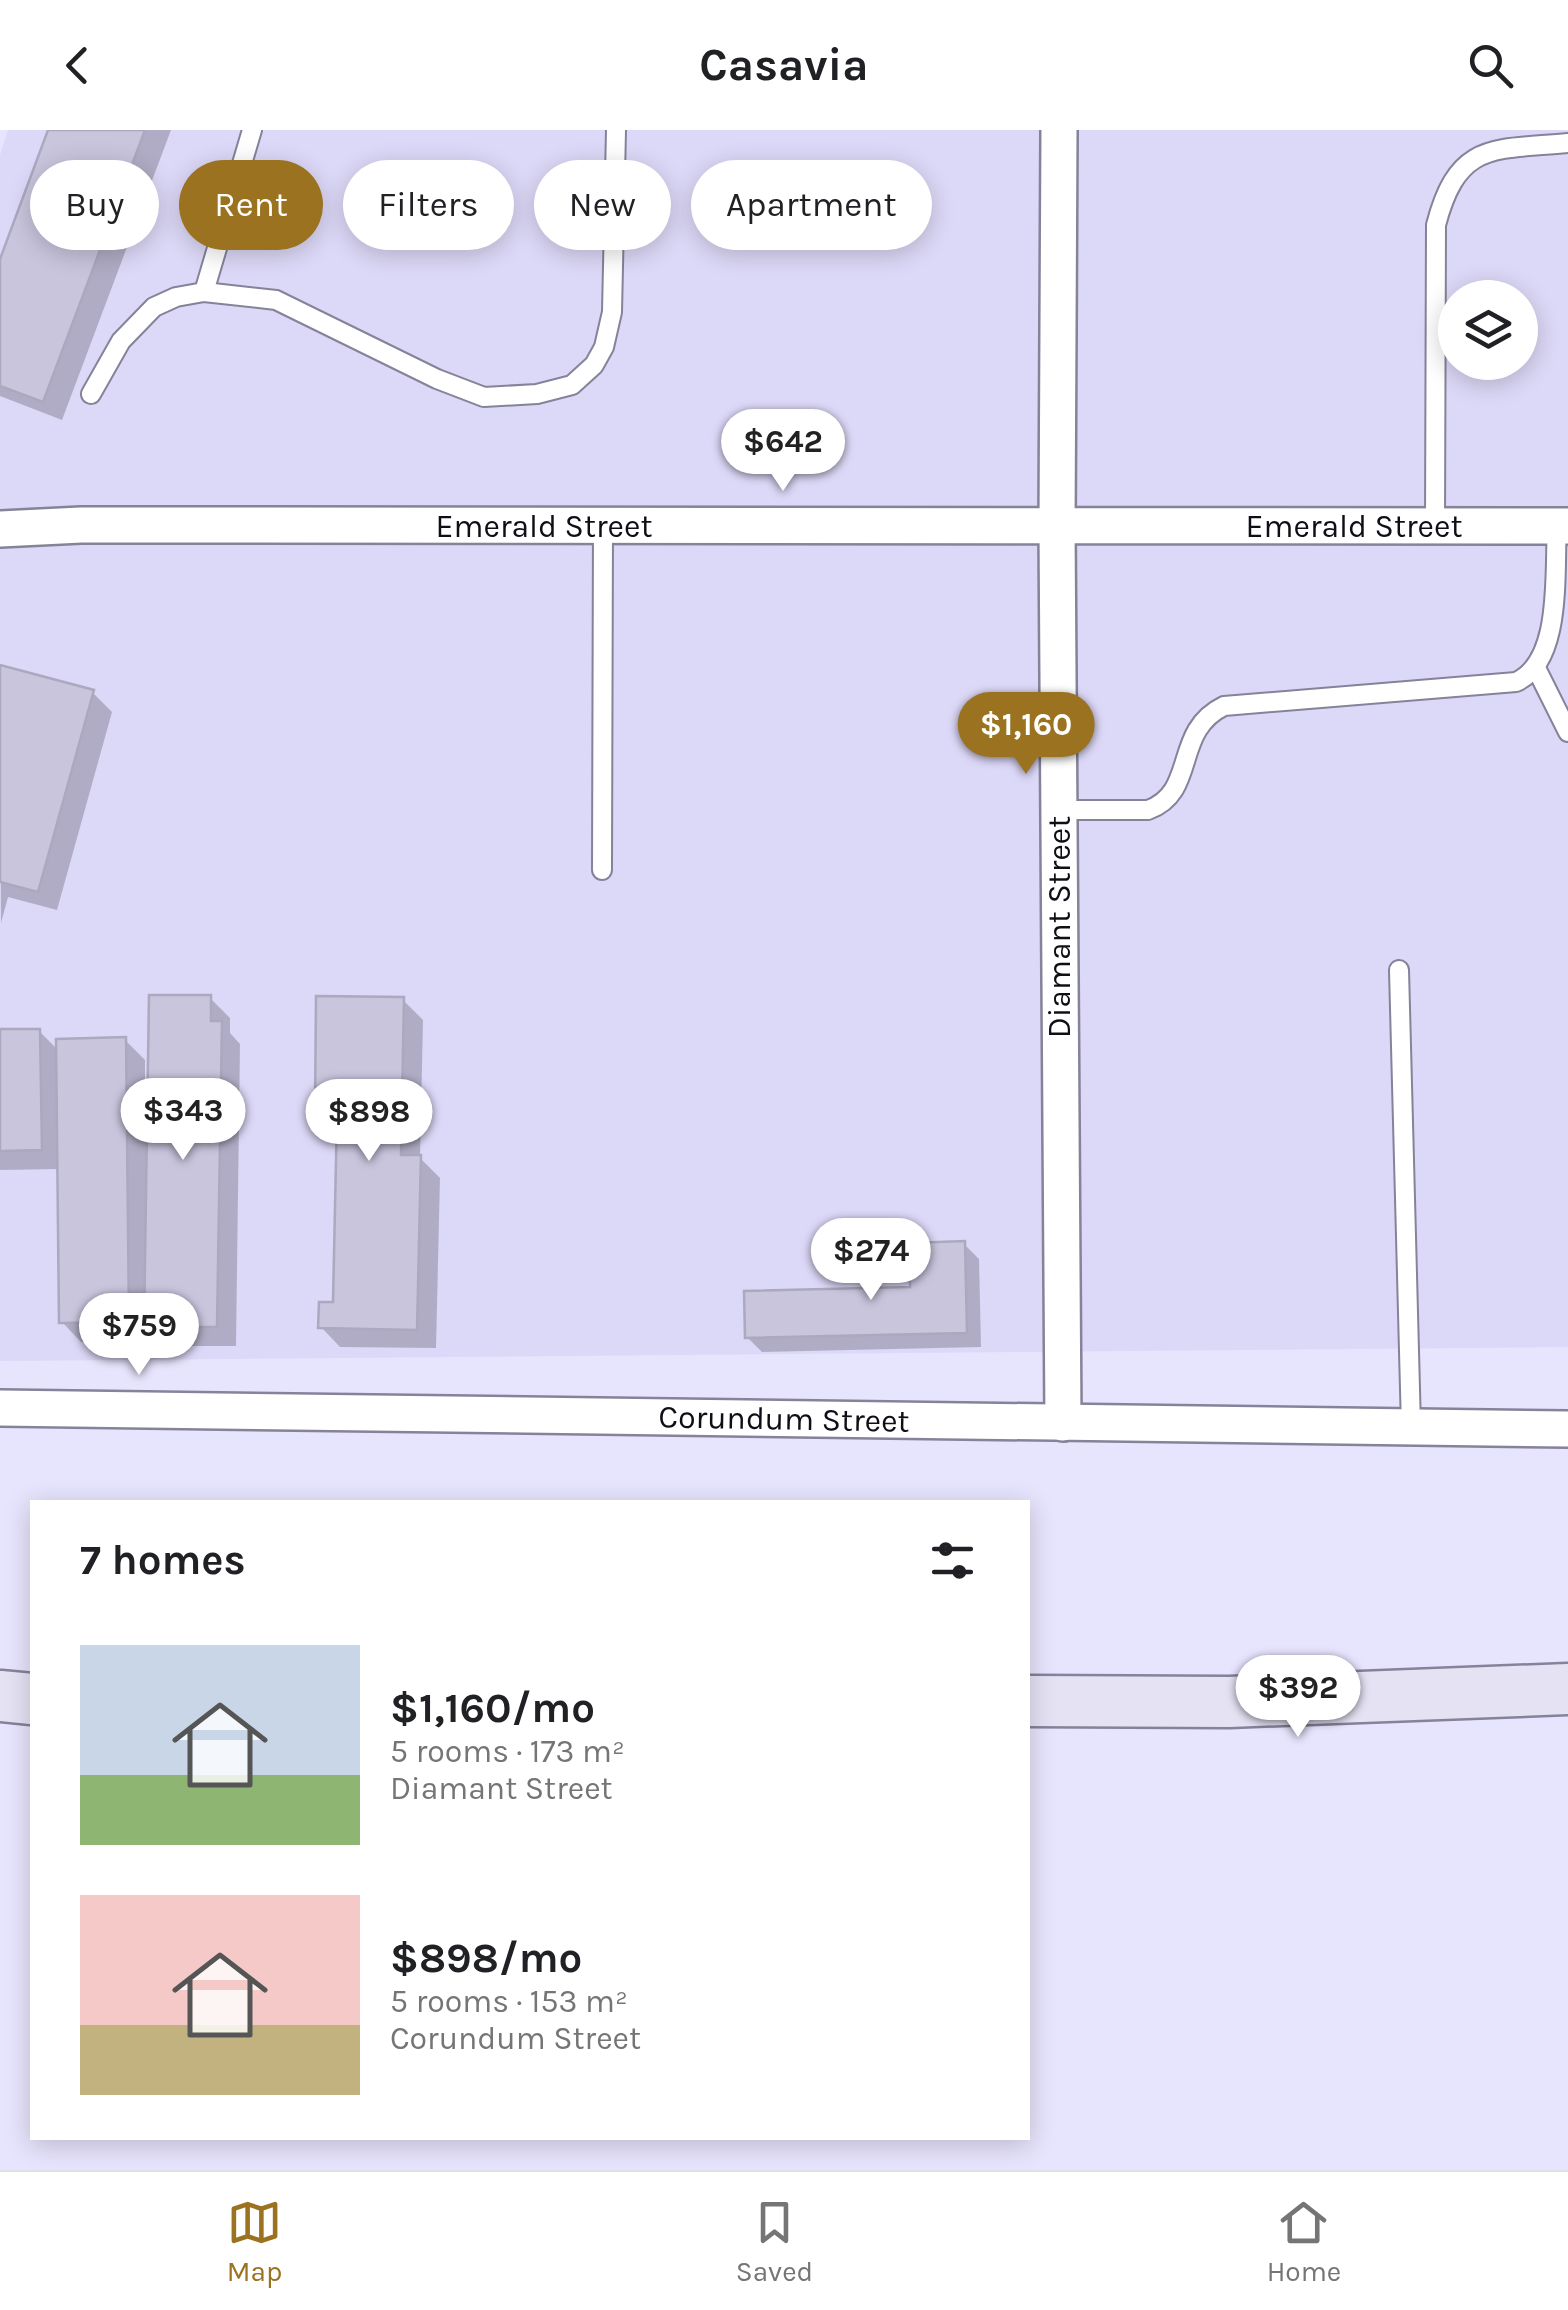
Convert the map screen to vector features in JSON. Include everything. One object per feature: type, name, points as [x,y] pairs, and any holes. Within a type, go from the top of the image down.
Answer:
[{"type":"main road","points":[[1030,1701],[1229,1702],[1568,1689]]},
{"type":"main road","points":[[0,1696],[30,1699]]},
{"type":"street","name":"Diamant Street","points":[[1059,130],[1057,527],[1063,1423]]},
{"type":"street","name":"Emerald Street","points":[[0,529],[80,525],[1563,526]]},
{"type":"street","name":"Corundum Street","points":[[0,1408],[1568,1429]]},
{"type":"lane","points":[[204,292],[252,130]]},
{"type":"lane","points":[[92,394],[121,342],[154,307],[176,297],[204,292],[276,300],[437,379],[484,396],[538,394],[572,384],[594,365],[604,346],[612,312],[616,130]]},
{"type":"lane","points":[[1435,526],[1436,225],[1444,196],[1460,168],[1488,150],[1568,143]]},
{"type":"lane","points":[[602,870],[603,526]]},
{"type":"lane","points":[[1059,810],[1157,807],[1174,792],[1200,722],[1224,706],[1516,682],[1528,676],[1545,651],[1551,627],[1563,526]]},
{"type":"lane","points":[[1536,668],[1568,732]]},
{"type":"lane","points":[[1399,970],[1411,1427]]},
{"type":"shaded area","points":[[8,130],[1568,130],[1568,1347],[0,1361],[0,155]]},
{"type":"building","points":[[48,130],[145,130],[134,160],[37,160]]},
{"type":"building","points":[[30,178],[30,250],[100,250],[43,402],[0,386],[0,259]]},
{"type":"building","points":[[0,665],[94,690],[38,892],[0,882]]},
{"type":"building","points":[[149,995],[211,995],[211,1021],[222,1021],[217,1327],[144,1327]]},
{"type":"building","points":[[316,996],[404,997],[401,1155],[421,1155],[417,1330],[318,1328],[319,1302],[333,1302],[337,1113],[315,1113]]},
{"type":"building","points":[[0,1029],[40,1029],[42,1150],[0,1151]]},
{"type":"building","points":[[126,1037],[129,1322],[59,1323],[56,1039]]},
{"type":"building","points":[[965,1241],[967,1333],[745,1338],[744,1291],[910,1287],[909,1243]]}]
